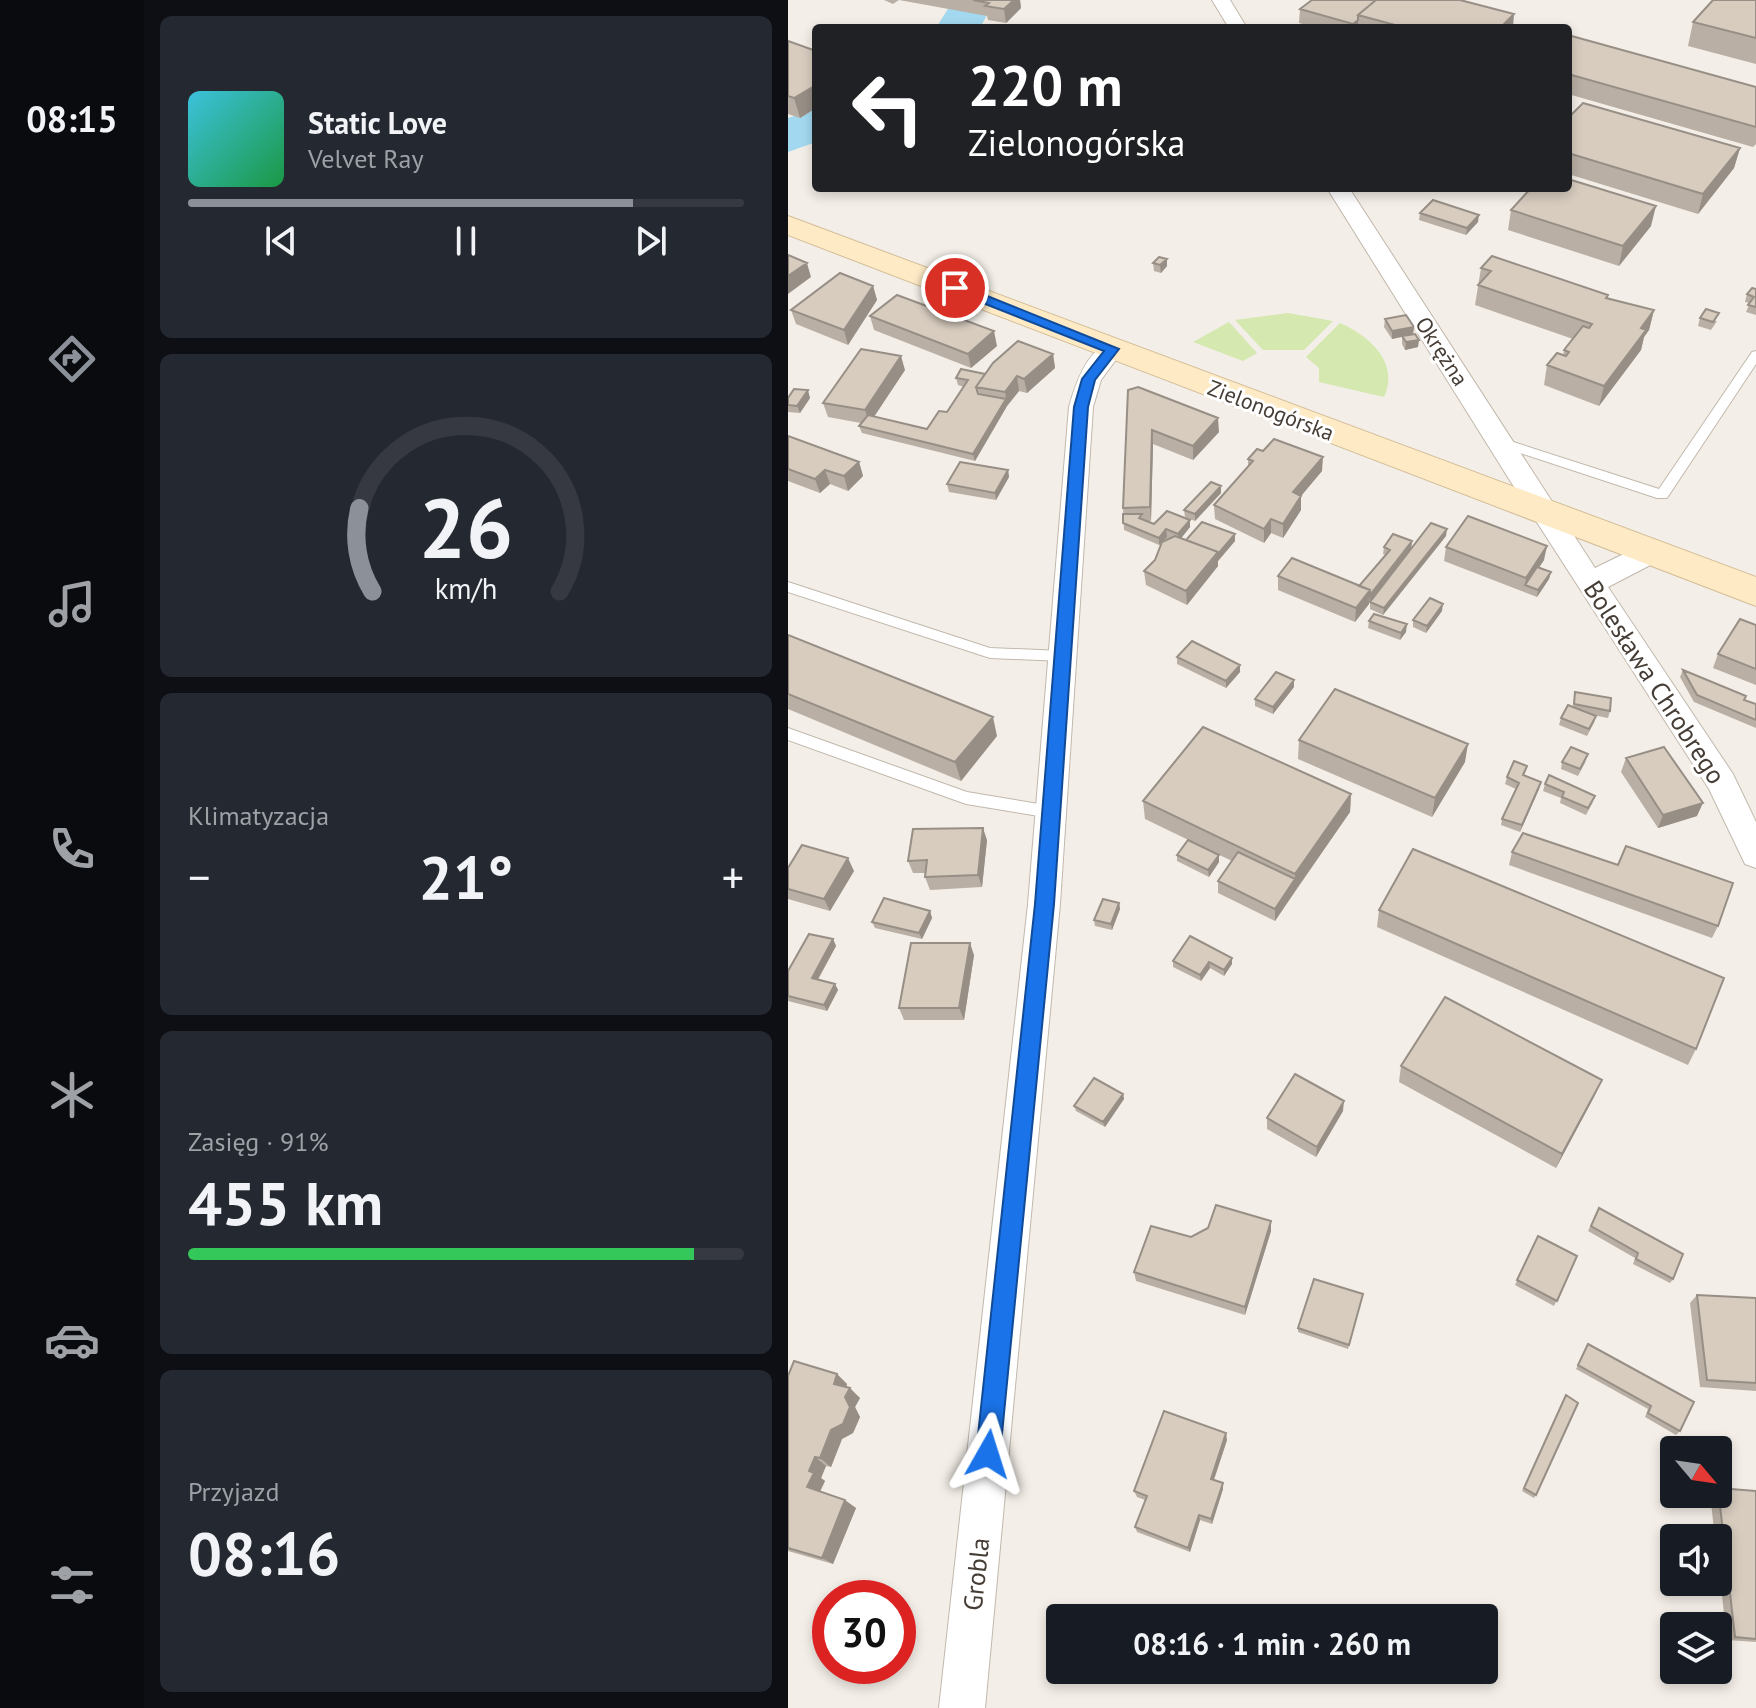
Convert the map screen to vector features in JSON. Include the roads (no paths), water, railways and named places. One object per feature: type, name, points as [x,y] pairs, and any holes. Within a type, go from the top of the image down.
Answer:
[{"type":"street","points":[[1221,0],[1236,24]]},
{"type":"street","name":"Okrężna","points":[[1341,192],[1546,514]]},
{"type":"street","name":"Zielonogórska","points":[[788,225],[1756,592]]},
{"type":"street","name":"Grobla","points":[[967,1706],[1051,812],[1081,407],[1089,379],[1112,349]]},
{"type":"street","name":"Bolesława Chrobrego","points":[[1546,514],[1722,783],[1756,855]]},
{"type":"street","points":[[1592,585],[1608,572],[1650,553]]},
{"type":"lane","points":[[1500,442],[1662,495],[1756,355]]},
{"type":"lane","points":[[788,587],[990,653],[1063,656]]},
{"type":"lane","points":[[788,734],[966,798],[1051,812]]},
{"type":"waterway","points":[[960,24],[966,13]]},
{"type":"waterway","points":[[788,137],[812,125]]}]
